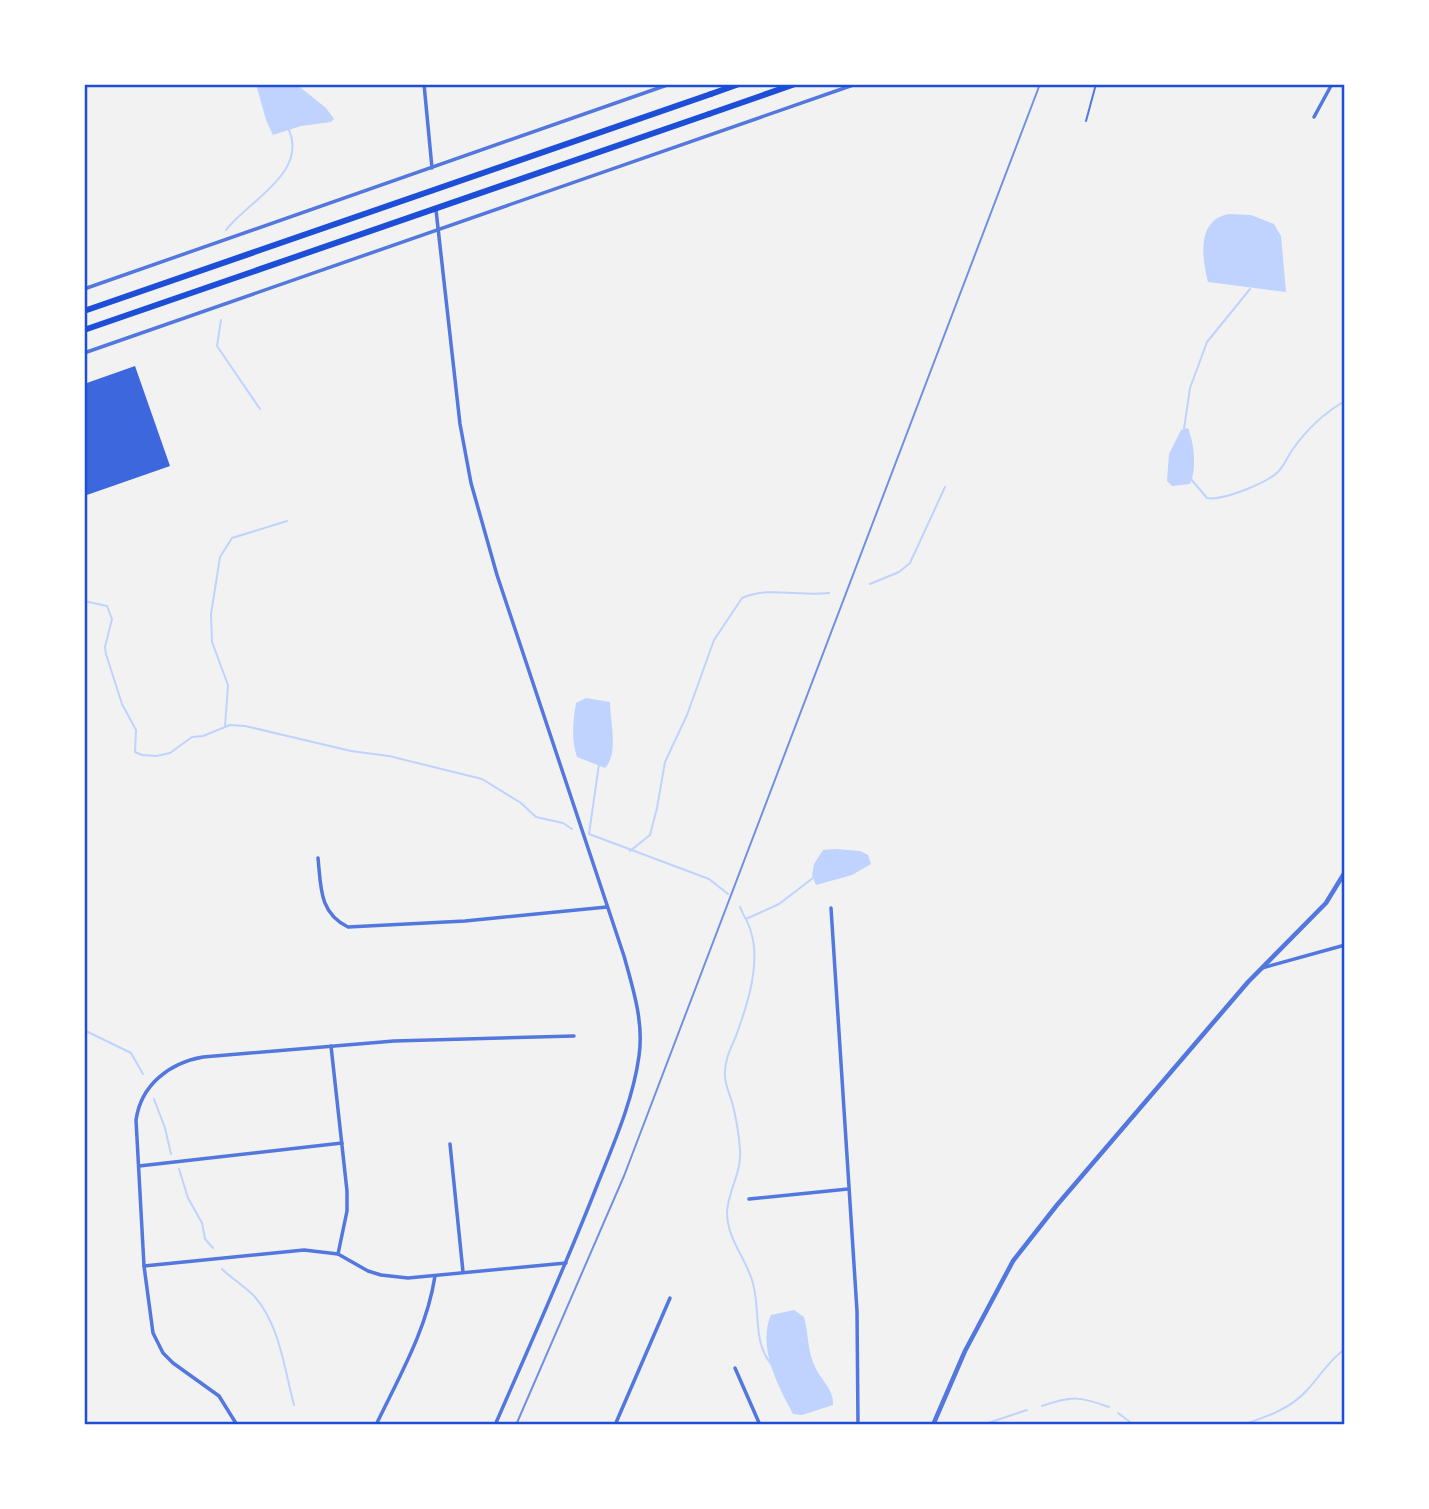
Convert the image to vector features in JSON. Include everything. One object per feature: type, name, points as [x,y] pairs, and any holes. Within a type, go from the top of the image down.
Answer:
[{"type":"highway","points":[[84,311],[739,84]]},
{"type":"highway","points":[[84,330],[795,84]]},
{"type":"street","points":[[424,84],[432,169]]},
{"type":"street","points":[[84,289],[670,84]]},
{"type":"street","points":[[84,354],[856,84]]},
{"type":"street","points":[[1314,117],[1332,84]]},
{"type":"street","points":[[436,209],[460,424],[471,483],[489,549],[635,996],[640,1023],[639,1055],[633,1087],[615,1139],[567,1263],[495,1425]]},
{"type":"street","points":[[318,858],[326,907],[336,920],[348,927],[465,921],[607,907]]},
{"type":"street","points":[[933,1425],[965,1351],[1013,1261],[1057,1205],[1260,969],[1326,903],[1345,872]]},
{"type":"street","points":[[831,908],[857,1311],[858,1425]]},
{"type":"street","points":[[1260,969],[1345,945]]},
{"type":"street","points":[[237,1425],[219,1396],[173,1363],[157,1343],[150,1321],[144,1266],[136,1120],[140,1102],[152,1084],[174,1066],[203,1057],[459,1038],[574,1036]]},
{"type":"street","points":[[331,1046],[347,1210],[338,1254]]},
{"type":"street","points":[[138,1166],[342,1143]]},
{"type":"street","points":[[450,1144],[463,1272]]},
{"type":"street","points":[[749,1199],[848,1189]]},
{"type":"street","points":[[144,1266],[304,1250],[338,1254],[368,1271],[408,1278],[567,1263]]},
{"type":"street","points":[[376,1425],[418,1336],[431,1301],[435,1276]]},
{"type":"street","points":[[615,1425],[670,1298]]},
{"type":"street","points":[[735,1368],[760,1425]]},
{"type":"street","points":[[810,1425],[818,1425]]},
{"type":"lane","points":[[1086,121],[1096,84]]},
{"type":"water","points":[[256,84],[296,84],[326,108],[334,119],[331,122],[301,126],[273,135]]},
{"type":"water","points":[[1229,214],[1251,215],[1274,224],[1281,236],[1286,292],[1208,282],[1203,252],[1206,232],[1218,218]]},
{"type":"water","points":[[1188,428],[1194,456],[1192,478],[1190,484],[1172,486],[1167,481],[1169,454],[1181,430]]},
{"type":"water","points":[[586,698],[610,702],[613,746],[605,768],[577,757],[573,730],[576,703]]},
{"type":"water","points":[[823,850],[860,851],[868,855],[871,864],[852,875],[816,885],[812,875],[814,864]]},
{"type":"water","points":[[794,1310],[804,1317],[813,1363],[830,1390],[833,1400],[833,1405],[802,1415],[793,1414],[781,1391],[771,1366],[766,1340],[771,1315]]},
{"type":"building","points":[[135,366],[170,466],[84,496],[84,384]]},
{"type":"waterway","points":[[226,230],[283,173],[290,160],[293,145],[289,130]]},
{"type":"waterway","points":[[1184,429],[1190,388],[1207,342],[1250,289]]},
{"type":"waterway","points":[[221,320],[217,346],[260,409]]},
{"type":"waterway","points":[[1191,479],[1207,498],[1233,494],[1264,481],[1280,470],[1310,428],[1345,401]]},
{"type":"waterway","points":[[870,584],[899,572],[910,563],[945,487]]},
{"type":"waterway","points":[[225,727],[228,685],[212,642],[211,614],[220,557],[232,538],[287,521]]},
{"type":"waterway","points":[[630,851],[650,835],[665,762],[687,715],[714,640],[742,598],[774,592],[829,593]]},
{"type":"waterway","points":[[84,601],[107,606],[112,619],[105,647],[106,654],[122,704],[136,730],[135,752],[156,756],[170,753],[192,737],[203,736],[230,725],[245,726],[351,751],[389,756],[482,779],[521,803],[536,817],[563,823],[572,829]]},
{"type":"waterway","points":[[599,764],[589,834],[709,879],[728,894]]},
{"type":"waterway","points":[[746,919],[779,904],[813,878]]},
{"type":"waterway","points":[[740,907],[754,944],[754,971],[725,1067],[725,1080],[735,1114],[740,1150],[739,1166],[727,1212],[732,1238],[748,1269],[754,1288],[761,1344],[771,1364]]},
{"type":"waterway","points":[[84,1030],[131,1053],[143,1074]]},
{"type":"waterway","points":[[154,1099],[171,1154]]},
{"type":"waterway","points":[[179,1169],[188,1198],[202,1223],[205,1239],[213,1248]]},
{"type":"waterway","points":[[222,1269],[255,1297],[270,1321],[276,1334],[294,1405]]},
{"type":"waterway","points":[[1242,1425],[1294,1402],[1345,1349]]},
{"type":"waterway","points":[[1042,1406],[1076,1399],[1109,1407]]},
{"type":"waterway","points":[[982,1425],[1027,1410]]},
{"type":"waterway","points":[[1118,1413],[1134,1425]]},
{"type":"railway","points":[[516,1425],[624,1176],[1040,84]]}]
